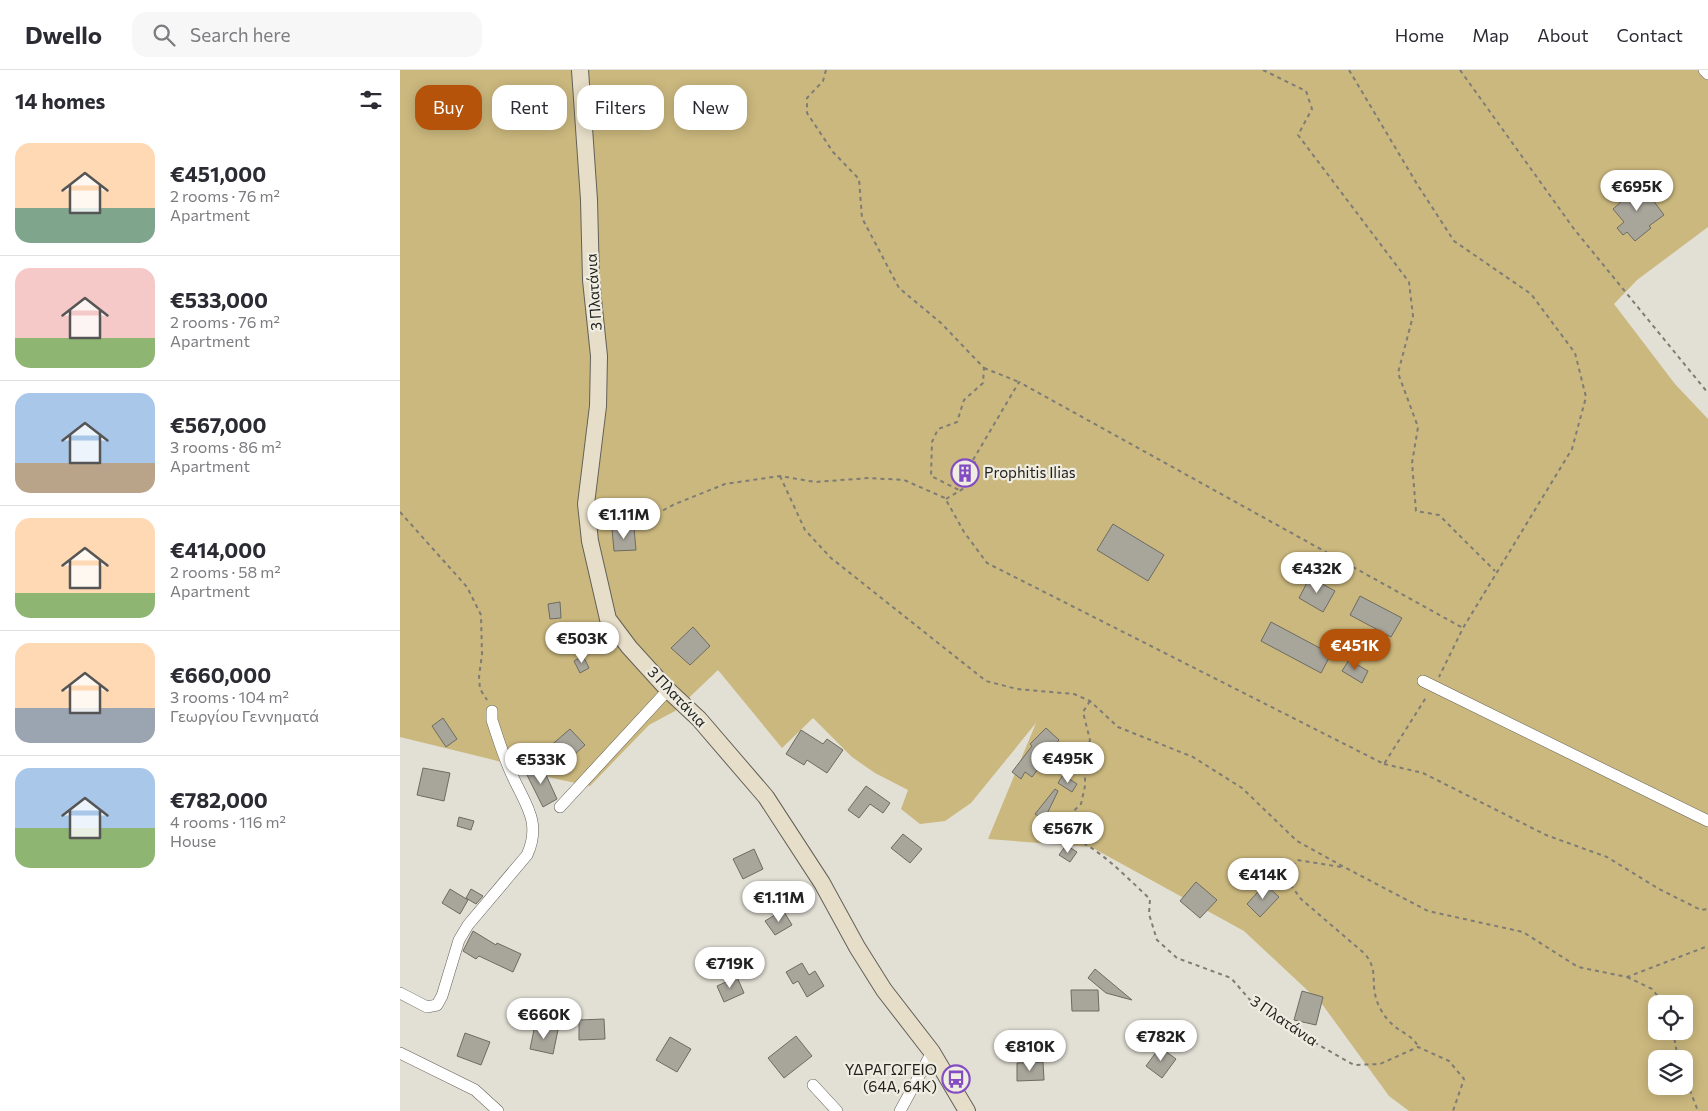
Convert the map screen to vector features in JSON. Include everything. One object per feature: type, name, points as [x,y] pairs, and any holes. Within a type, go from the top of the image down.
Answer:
[{"type":"street","name":"3 Πλατάνια","points":[[580,70],[589,200],[591,280],[599,356],[598,406],[586,504],[590,541],[608,619],[629,647],[668,690],[704,725],[766,798],[822,883],[857,947],[884,990],[932,1052],[967,1111]]},
{"type":"street","points":[[1704,70],[1708,74]]},
{"type":"street","points":[[1423,681],[1708,821]]},
{"type":"street","points":[[560,807],[668,690]]},
{"type":"street","points":[[400,993],[427,1007],[437,1005],[442,996],[459,940],[468,925],[527,855],[531,845],[533,830],[531,811],[512,775],[492,720],[492,711]]},
{"type":"street","points":[[900,1111],[932,1052]]},
{"type":"street","points":[[400,1053],[475,1090],[498,1111]]},
{"type":"street","points":[[813,1086],[837,1111]]},
{"type":"path","points":[[826,70],[823,81],[808,98],[807,113],[833,152],[859,179],[862,218],[866,226],[899,288],[941,323],[984,368],[1019,382],[1464,628]]},
{"type":"path","points":[[1263,70],[1306,91],[1312,109],[1298,135],[1409,282],[1413,316],[1398,373],[1418,426],[1412,463],[1416,511],[1439,515],[1495,571]]},
{"type":"path","points":[[1349,70],[1417,184],[1454,241],[1531,294],[1576,353],[1586,396],[1572,449],[1464,628],[1434,686],[1384,764]]},
{"type":"path","points":[[1460,70],[1574,229],[1708,393]]},
{"type":"path","points":[[959,490],[931,476],[932,442],[938,429],[957,422],[964,400],[983,383],[984,368]]},
{"type":"path","points":[[946,499],[966,487],[976,469],[973,459],[1019,382]]},
{"type":"path","points":[[780,476],[805,530],[831,558],[986,681],[1016,689],[1074,694],[1090,701],[1118,727],[1193,757],[1242,788],[1297,841],[1428,911],[1523,932],[1578,967],[1626,977],[1652,989],[1657,995]]},
{"type":"path","points":[[656,514],[674,504],[725,484],[780,476],[815,482],[869,478],[904,480],[946,499],[964,532],[987,563],[1384,764],[1423,773],[1546,835],[1607,857],[1659,889],[1701,910],[1708,909]]},
{"type":"path","points":[[400,512],[467,587],[481,615],[482,654],[479,683],[492,711]]},
{"type":"path","name":"3 Πλατάνια","points":[[1090,701],[1083,712],[1090,740],[1085,760],[1085,786],[1080,804],[1062,822],[1062,833],[1081,840],[1104,855],[1150,899],[1149,914],[1157,940],[1177,958],[1231,978],[1251,1001],[1303,1036],[1354,1065],[1380,1064],[1418,1047]]},
{"type":"path","points":[[1344,867],[1297,860],[1289,870],[1290,884],[1301,899],[1365,954],[1373,965],[1373,984],[1377,1002],[1392,1025],[1413,1037],[1418,1047],[1448,1062],[1464,1079],[1453,1111]]},
{"type":"path","points":[[1626,977],[1708,946]]},
{"type":"path","points":[[1692,1095],[1698,1111]]},
{"type":"shaded area","points":[[400,70],[1708,70],[1708,227],[1637,280],[1614,304],[1675,384],[1708,419],[1708,1111],[1409,1111],[1389,1096],[1322,1004],[1244,931],[1091,847],[988,839],[1036,723],[971,803],[945,821],[920,824],[901,809],[908,790],[875,773],[852,757],[813,718],[782,748],[718,670],[675,711],[649,725],[590,786],[552,778],[494,760],[400,737]]},
{"type":"building","points":[[1638,180],[1664,215],[1649,226],[1651,228],[1635,241],[1627,232],[1623,235],[1617,228],[1624,222],[1613,209],[1631,193],[1627,189]]},
{"type":"building","name":"Prophitis Ilias","points":[[964,464],[973,469],[964,486],[955,481]]},
{"type":"building","points":[[1113,524],[1164,555],[1148,581],[1097,550]]},
{"type":"building","points":[[634,528],[636,550],[614,551],[612,529]]},
{"type":"building","points":[[1310,577],[1335,591],[1323,612],[1299,598]]},
{"type":"building","points":[[1360,596],[1402,618],[1391,637],[1350,615]]},
{"type":"building","points":[[560,602],[561,618],[550,619],[548,604]]},
{"type":"building","points":[[1271,622],[1331,654],[1321,673],[1261,641]]},
{"type":"building","points":[[693,627],[710,646],[690,665],[671,648]]},
{"type":"building","points":[[583,656],[589,668],[580,673],[574,661]]},
{"type":"building","points":[[1349,660],[1368,671],[1362,683],[1342,671]]},
{"type":"building","points":[[443,718],[457,739],[446,747],[432,726]]},
{"type":"building","points":[[1046,728],[1059,740],[1056,744],[1062,749],[1049,765],[1044,761],[1032,777],[1025,772],[1021,779],[1012,772],[1032,746],[1030,744]]},
{"type":"building","points":[[570,729],[585,745],[563,765],[548,748]]},
{"type":"building","points":[[801,730],[823,744],[827,739],[843,750],[827,773],[807,760],[804,765],[786,754]]},
{"type":"building","points":[[541,764],[557,799],[543,807],[525,771]]},
{"type":"building","points":[[423,768],[450,773],[444,801],[417,795]]},
{"type":"building","points":[[1063,775],[1077,784],[1072,792],[1058,783]]},
{"type":"building","points":[[866,786],[890,803],[883,813],[870,804],[859,818],[848,810]]},
{"type":"building","points":[[1055,789],[1058,791],[1044,820],[1035,814]]},
{"type":"building","points":[[459,817],[474,821],[471,830],[457,826]]},
{"type":"building","points":[[903,834],[922,849],[910,863],[891,848]]},
{"type":"building","points":[[1066,845],[1077,852],[1070,862],[1059,855]]},
{"type":"building","points":[[754,849],[763,869],[743,879],[733,859]]},
{"type":"building","points":[[1196,882],[1217,900],[1200,918],[1180,901]]},
{"type":"building","points":[[1265,884],[1279,897],[1260,917],[1247,904]]},
{"type":"building","points":[[450,889],[468,900],[460,914],[442,903]]},
{"type":"building","points":[[471,889],[483,896],[476,904],[466,898]]},
{"type":"building","points":[[783,910],[792,925],[775,935],[765,921]]},
{"type":"building","points":[[473,931],[496,945],[497,943],[521,954],[513,972],[479,956],[476,959],[463,951]]},
{"type":"building","points":[[802,963],[809,975],[815,971],[824,986],[807,997],[798,981],[793,984],[786,972]]},
{"type":"building","points":[[1095,969],[1132,1000],[1106,993],[1088,978]]},
{"type":"building","points":[[737,977],[744,993],[724,1002],[717,986]]},
{"type":"building","points":[[1071,990],[1098,990],[1099,1011],[1072,1011]]},
{"type":"building","points":[[1302,991],[1323,997],[1316,1025],[1294,1020]]},
{"type":"building","points":[[604,1019],[605,1039],[579,1040],[579,1020]]},
{"type":"building","points":[[535,1025],[558,1030],[553,1054],[530,1049]]},
{"type":"building","points":[[465,1033],[490,1042],[481,1065],[457,1056]]},
{"type":"building","points":[[796,1036],[812,1056],[784,1078],[768,1058]]},
{"type":"building","points":[[670,1037],[691,1049],[677,1072],[656,1060]]},
{"type":"building","points":[[1160,1047],[1176,1059],[1162,1078],[1146,1066]]},
{"type":"building","points":[[1043,1062],[1044,1080],[1017,1081],[1017,1063]]},
{"type":"place","name":"Prophitis Ilias","points":[[965,473]]},
{"type":"place","name":"ΥΔΡΑΓΩΓΕΙΟ (64Α, 64Κ)","points":[[956,1079]]}]
